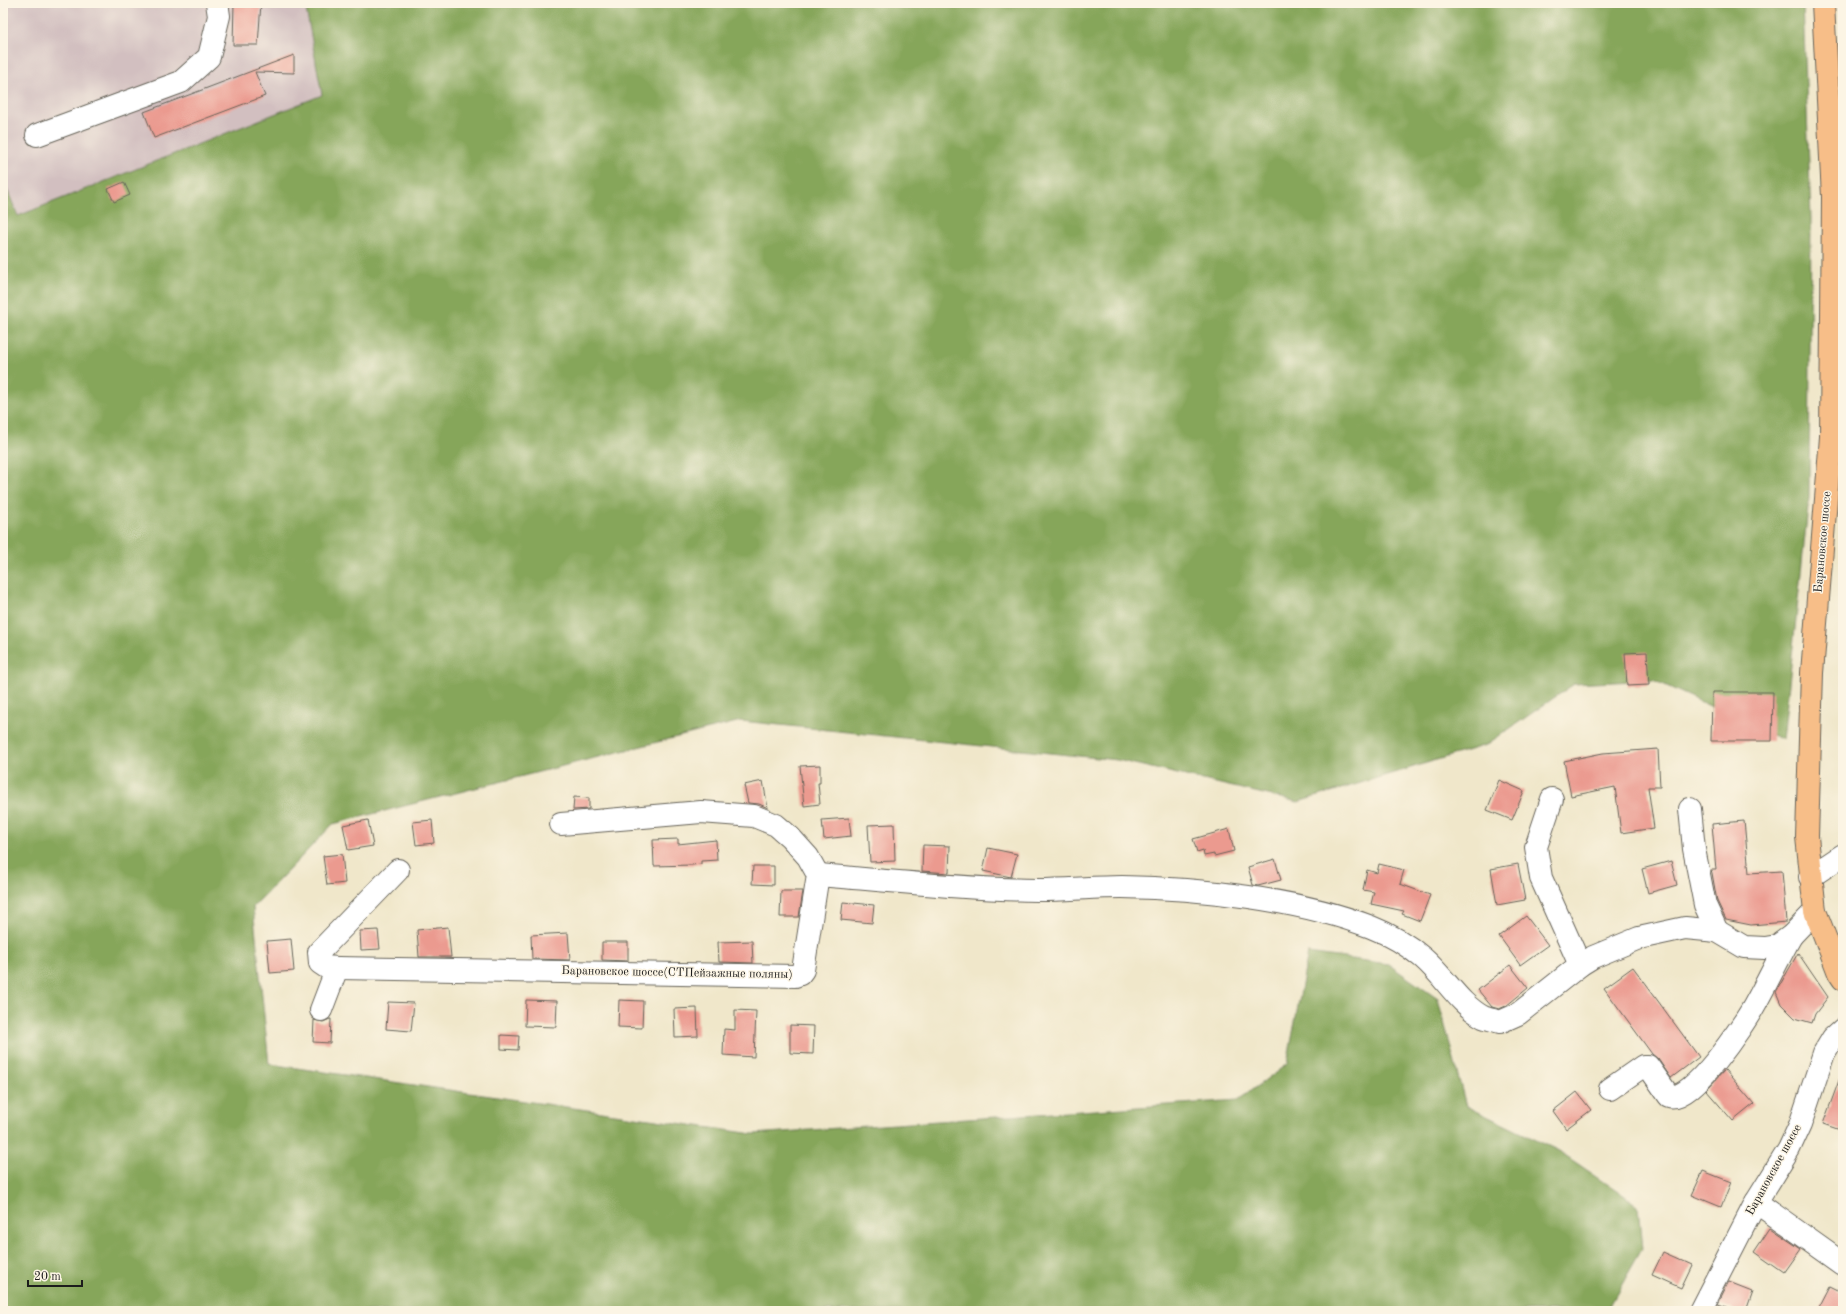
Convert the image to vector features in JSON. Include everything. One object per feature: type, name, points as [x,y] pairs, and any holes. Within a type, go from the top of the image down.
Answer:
[{"type":"main road","name":"Барановское шоссе","points":[[1823,3],[1833,197],[1831,437],[1812,673],[1807,837],[1810,877],[1815,911],[1839,973],[1843,979]]},
{"type":"street","points":[[38,135],[181,82],[209,57],[218,16],[217,3]]},
{"type":"street","points":[[1552,799],[1536,847],[1541,878],[1580,964]]},
{"type":"street","points":[[1690,809],[1694,848],[1705,905],[1717,931]]},
{"type":"street","points":[[561,824],[701,812],[754,816],[776,826],[790,837],[808,857],[818,875],[963,887],[1040,890],[1122,887],[1200,892],[1264,900],[1310,910],[1371,927],[1396,940],[1423,958],[1468,1006],[1483,1017],[1500,1022],[1518,1014],[1592,956],[1639,938],[1685,928],[1717,931],[1744,947],[1765,948],[1776,946],[1791,936],[1815,911]]},
{"type":"street","points":[[1810,877],[1843,855]]},
{"type":"street","points":[[321,1010],[337,968],[326,967],[320,963],[319,952],[398,870]]},
{"type":"street","name":"Барановское шоссе(СТПейзажные поляны)","points":[[337,968],[796,976],[803,970],[818,875]]},
{"type":"street","points":[[1610,1089],[1643,1066],[1648,1066],[1669,1096],[1677,1096],[1688,1090],[1717,1060],[1753,1008],[1791,936]]},
{"type":"street","name":"Барановское шоссе","points":[[1700,1311],[1756,1202],[1789,1149],[1800,1125],[1824,1053],[1833,1038],[1843,1029]]},
{"type":"street","points":[[1756,1202],[1843,1264]]},
{"type":"shaded area","points":[[3,3],[305,3],[323,95],[18,216],[3,180]]},
{"type":"green space","points":[[305,3],[1803,3],[1811,218],[1809,498],[1783,740],[1654,680],[1574,684],[1486,745],[1298,802],[1117,760],[741,721],[333,824],[253,907],[269,1064],[753,1134],[1238,1100],[1287,1064],[1308,953],[1388,964],[1438,999],[1466,1106],[1559,1151],[1638,1205],[1642,1249],[1607,1311],[3,1311],[3,180],[18,216],[322,95]]},
{"type":"building","points":[[234,3],[261,3],[258,45],[233,45]]},
{"type":"building","points":[[294,55],[294,73],[255,72],[265,96],[154,138],[144,112]]},
{"type":"building","points":[[124,182],[130,195],[114,202],[108,189]]},
{"type":"building","points":[[1647,652],[1649,685],[1627,686],[1625,653]]},
{"type":"building","points":[[1712,692],[1773,692],[1772,741],[1711,741]]},
{"type":"building","points":[[1658,749],[1660,787],[1648,787],[1654,828],[1621,833],[1615,787],[1571,796],[1564,761],[1603,753]]},
{"type":"building","points":[[820,765],[820,783],[818,783],[820,804],[804,806],[800,766]]},
{"type":"building","points":[[1499,780],[1524,791],[1512,820],[1487,810]]},
{"type":"building","points":[[763,781],[768,808],[759,804],[748,803],[744,785]]},
{"type":"building","points":[[574,797],[589,798],[589,809],[573,810]]},
{"type":"building","points":[[849,818],[851,836],[824,839],[822,820]]},
{"type":"building","points":[[368,820],[373,846],[348,850],[343,825]]},
{"type":"building","points":[[432,820],[434,843],[416,845],[413,822]]},
{"type":"building","points":[[1744,821],[1749,873],[1782,871],[1786,922],[1751,925],[1726,920],[1717,901],[1711,870],[1716,870],[1712,824]]},
{"type":"building","points":[[894,824],[895,861],[870,862],[868,825]]},
{"type":"building","points":[[1229,829],[1234,851],[1214,856],[1214,854],[1204,856],[1203,850],[1197,852],[1193,839]]},
{"type":"building","points":[[678,839],[678,844],[716,840],[717,860],[701,861],[701,864],[692,865],[654,866],[653,840]]},
{"type":"building","points":[[923,845],[950,846],[949,873],[922,871]]},
{"type":"building","points":[[988,848],[1017,854],[1011,877],[983,871]]},
{"type":"building","points":[[342,854],[345,883],[327,885],[323,856]]},
{"type":"building","points":[[1275,859],[1281,880],[1258,886],[1253,885],[1248,867]]},
{"type":"building","points":[[1671,861],[1677,885],[1648,893],[1642,869]]},
{"type":"building","points":[[1379,864],[1404,870],[1400,884],[1430,895],[1420,921],[1402,914],[1404,911],[1371,904],[1374,892],[1363,890],[1367,870],[1377,873]]},
{"type":"building","points":[[1518,864],[1525,900],[1497,905],[1491,869]]},
{"type":"building","points":[[753,866],[774,866],[774,885],[752,884]]},
{"type":"building","points":[[781,891],[803,891],[799,917],[780,917]]},
{"type":"building","points":[[843,902],[874,905],[872,923],[841,920]]},
{"type":"building","points":[[1526,916],[1548,945],[1520,965],[1499,936]]},
{"type":"building","points":[[448,927],[451,957],[419,957],[417,930]]},
{"type":"building","points":[[378,930],[380,949],[361,950],[360,931]]},
{"type":"building","points":[[568,933],[570,960],[532,959],[531,935]]},
{"type":"building","points":[[291,939],[294,971],[270,973],[267,941]]},
{"type":"building","points":[[752,941],[753,963],[719,962],[718,942]]},
{"type":"building","points":[[602,942],[628,942],[628,961],[602,960]]},
{"type":"building","points":[[1798,953],[1828,997],[1815,1014],[1812,1023],[1795,1018],[1781,1004],[1776,992]]},
{"type":"building","points":[[1510,965],[1528,988],[1506,1006],[1499,1009],[1492,1007],[1478,990]]},
{"type":"building","points":[[1633,967],[1699,1057],[1671,1078],[1604,988]]},
{"type":"building","points":[[526,1000],[557,1001],[556,1027],[525,1026]]},
{"type":"building","points":[[619,1000],[643,1001],[642,1028],[618,1027]]},
{"type":"building","points":[[388,1002],[414,1003],[411,1031],[386,1029]]},
{"type":"building","points":[[697,1008],[698,1036],[675,1037],[674,1009]]},
{"type":"building","points":[[735,1010],[756,1011],[754,1057],[723,1055],[724,1029],[735,1030]]},
{"type":"building","points":[[330,1019],[330,1043],[313,1042],[314,1020],[323,1022]]},
{"type":"building","points":[[790,1025],[814,1026],[813,1054],[790,1053]]},
{"type":"building","points":[[501,1035],[519,1036],[518,1050],[501,1049]]},
{"type":"building","points":[[1725,1070],[1754,1104],[1733,1121],[1706,1090]]},
{"type":"building","points":[[1841,1075],[1843,1075],[1843,1131],[1823,1124]]},
{"type":"building","points":[[1577,1092],[1591,1110],[1566,1129],[1553,1111]]},
{"type":"building","points":[[1703,1171],[1731,1182],[1721,1207],[1692,1195]]},
{"type":"building","points":[[1770,1228],[1801,1249],[1784,1273],[1754,1252]]},
{"type":"building","points":[[1663,1252],[1692,1265],[1681,1288],[1652,1275]]},
{"type":"building","points":[[1729,1282],[1752,1291],[1745,1311],[1739,1311],[1718,1304]]},
{"type":"building","points":[[1831,1288],[1843,1294],[1843,1311],[1819,1311]]}]
